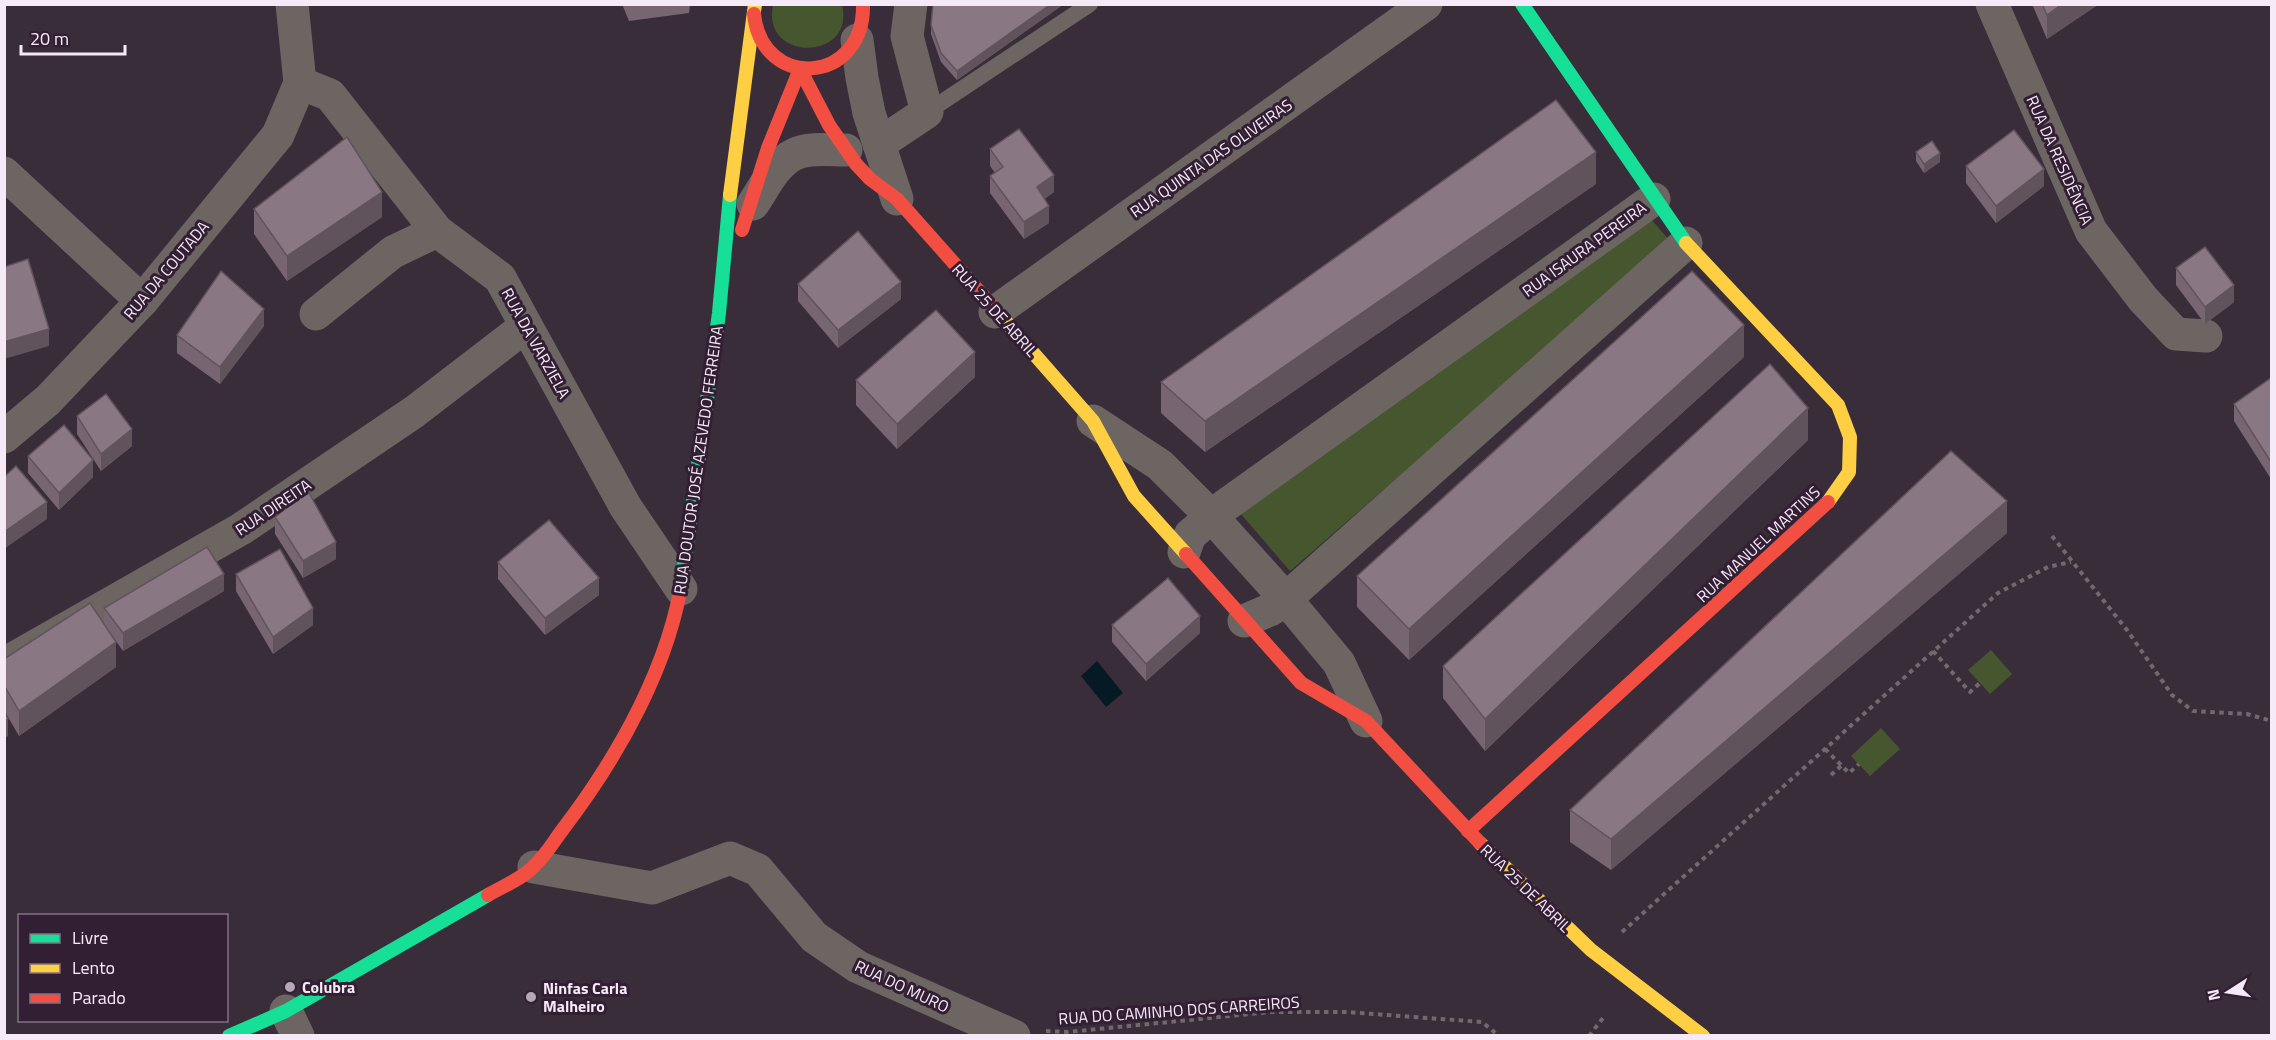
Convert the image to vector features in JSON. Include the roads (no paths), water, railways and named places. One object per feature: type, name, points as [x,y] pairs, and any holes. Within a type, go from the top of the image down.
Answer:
[{"type":"street","points":[[292,4],[300,83]]},
{"type":"street","points":[[863,4],[863,23],[857,40],[846,55],[834,63],[816,69],[800,69],[812,95],[846,150],[868,176],[897,199]]},
{"type":"street","points":[[879,144],[927,112],[907,36],[911,4]]},
{"type":"street","name":"RUA QUINTA DAS OLIVEIRAS","points":[[995,312],[1426,4]]},
{"type":"street","points":[[1522,4],[1654,199]]},
{"type":"street","name":"RUA DA RESIDÊNCIA","points":[[1992,4],[2091,231],[2143,299],[2176,334],[2206,336]]},
{"type":"street","name":"RUA DOUTOR JOSÉ AZEVEDO FERREIRA","points":[[718,313],[761,161],[800,69],[782,62],[765,48],[756,31],[754,9]]},
{"type":"street","name":"RUA DOUTOR JOSÉ AZEVEDO FERREIRA","points":[[229,1035],[292,1023],[446,921],[534,867],[590,794],[637,714],[661,657],[681,589],[718,313],[726,229],[754,9]]},
{"type":"street","points":[[857,40],[869,112],[897,199]]},
{"type":"street","name":"RUA DA VARZIELA","points":[[300,83],[330,95],[436,231],[469,253],[500,278],[625,506],[681,589]]},
{"type":"street","name":"RUA DA COUTADA","points":[[4,437],[48,400],[142,301],[278,135],[300,83]]},
{"type":"street","name":"RUA DOUTOR JOSÉ AZEVEDO FERREIRA","points":[[747,213],[778,167],[795,154],[816,150],[846,150]]},
{"type":"street","points":[[4,173],[142,301]]},
{"type":"street","name":"RUA 25 DE ABRIL","points":[[897,199],[1093,421],[1134,496],[1301,683],[1366,721],[1468,831],[1591,950],[1703,1035]]},
{"type":"street","name":"RUA ISAURA PEREIRA","points":[[1211,516],[1654,199],[1686,243]]},
{"type":"street","points":[[316,314],[393,252],[436,231]]},
{"type":"street","points":[[1245,621],[1272,609],[1285,598],[1686,243]]},
{"type":"street","name":"RUA MANUEL MARTINS","points":[[1468,831],[1832,498],[1849,472],[1850,437],[1838,405],[1686,243]]},
{"type":"street","name":"RUA DIREITA","points":[[4,664],[242,529],[414,412],[526,326]]},
{"type":"street","name":"RUA 25 DE ABRIL","points":[[1093,421],[1161,465],[1211,516],[1285,598],[1339,663],[1366,721]]},
{"type":"street","points":[[1184,552],[1190,535],[1211,516]]},
{"type":"street","name":"RUA DO MURO","points":[[534,867],[652,888],[730,858],[758,870],[814,937],[858,967],[1007,1033]]},
{"type":"lane","points":[[927,112],[1090,4]]},
{"type":"water","points":[[1097,661],[1123,693],[1106,707],[1081,676]]},
{"type":"place","name":"Colubra","points":[[290,987]]},
{"type":"place","name":"Ninfas Carla Malheiro","points":[[531,997]]}]
